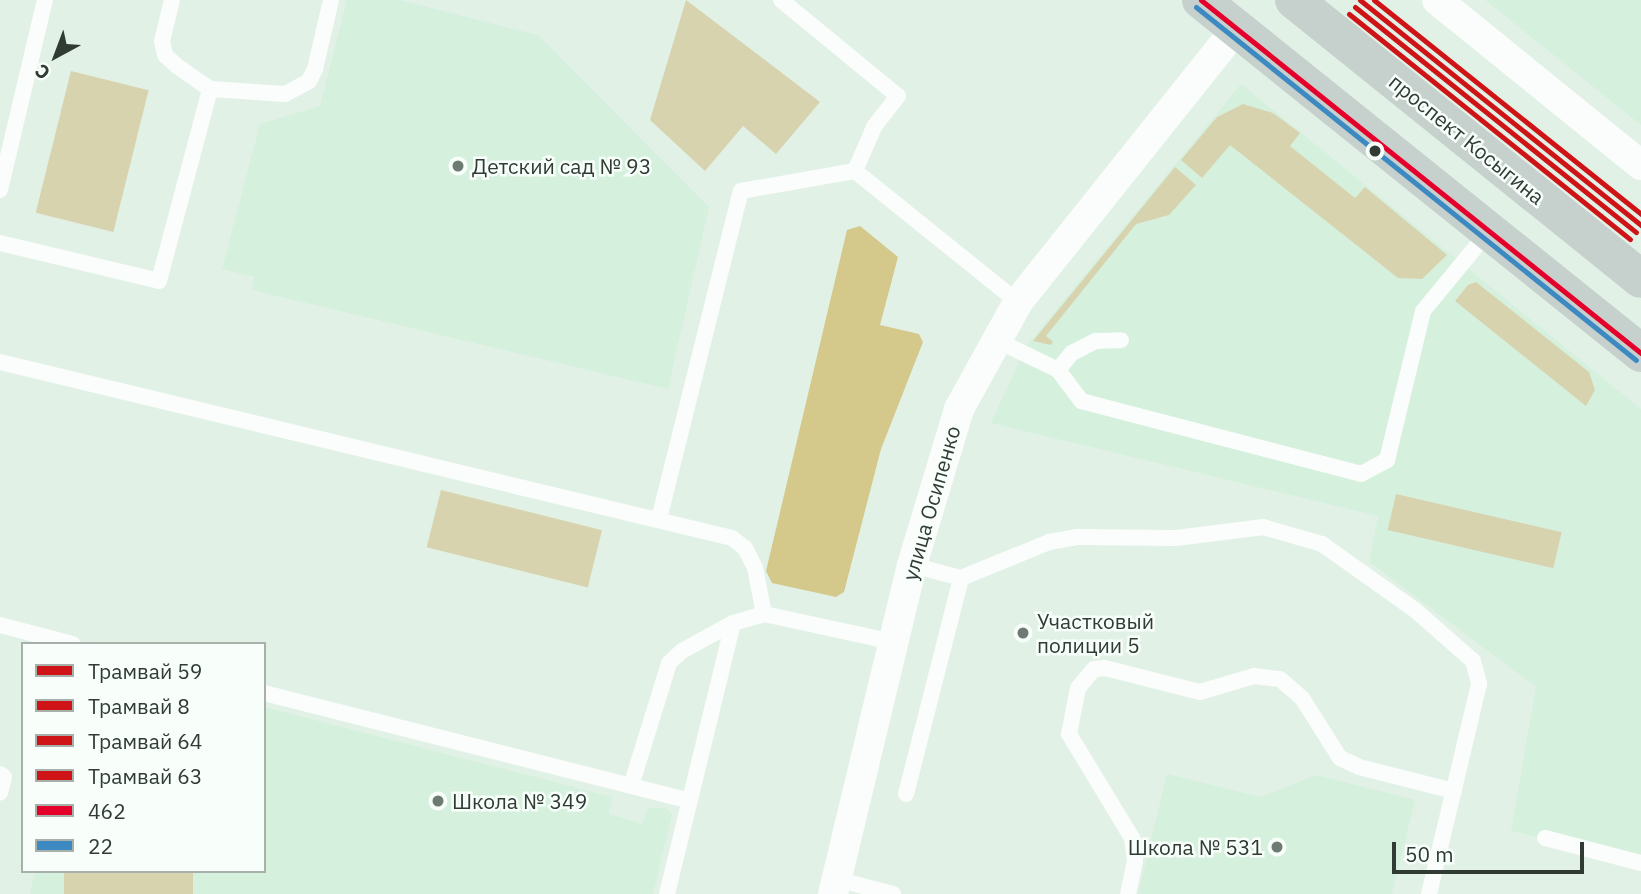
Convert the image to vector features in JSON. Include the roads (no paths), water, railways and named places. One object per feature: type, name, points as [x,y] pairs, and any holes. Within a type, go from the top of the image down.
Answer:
[{"type":"main road","points":[[1201,0],[1641,353]]},
{"type":"main road","name":"проспект Косыгина","points":[[1294,0],[1641,279]]},
{"type":"street","points":[[1437,0],[1641,165]]},
{"type":"street","name":"улица Осипенко","points":[[835,887],[912,565],[959,409],[994,338],[1018,303],[1237,28]]},
{"type":"lane","points":[[0,190],[45,0]]},
{"type":"lane","points":[[172,0],[162,41],[165,55],[210,89],[285,94],[299,90],[315,69],[331,0]]},
{"type":"lane","points":[[781,0],[898,96],[874,127],[855,171]]},
{"type":"lane","points":[[0,243],[159,281],[210,89]]},
{"type":"lane","points":[[659,519],[741,191],[855,171],[1018,303]]},
{"type":"lane","points":[[994,338],[1058,370],[1081,401],[1361,474],[1375,470],[1387,460],[1423,311],[1489,231]]},
{"type":"lane","points":[[1058,370],[1072,353],[1096,341],[1121,340]]},
{"type":"lane","points":[[0,362],[732,538],[745,548],[755,568],[764,614]]},
{"type":"lane","points":[[912,565],[961,578],[979,573],[1025,550],[1077,537],[1176,538],[1263,527],[1313,540],[1415,610],[1473,661],[1479,684],[1429,894]]},
{"type":"lane","points":[[906,794],[961,578]]},
{"type":"lane","points":[[631,786],[669,663],[682,651],[733,623],[764,614],[894,642]]},
{"type":"lane","points":[[667,894],[733,623]]},
{"type":"lane","points":[[0,625],[65,642]]},
{"type":"lane","points":[[1128,894],[1135,861],[1132,838],[1069,734],[1078,688],[1094,669],[1105,668],[1200,692],[1254,676],[1280,678],[1302,698],[1340,758],[1359,767],[1454,791]]},
{"type":"lane","points":[[266,693],[690,801]]},
{"type":"lane","points":[[0,774],[4,777],[0,793]]},
{"type":"lane","points":[[1545,838],[1641,863]]},
{"type":"lane","points":[[835,887],[893,894]]},
{"type":"tram line","name":"59","points":[[1360,0],[1641,225]]},
{"type":"tram line","name":"64","points":[[1374,0],[1641,214]]},
{"type":"tram line","name":"8","points":[[1355,7],[1636,232]]},
{"type":"tram line","name":"63","points":[[1349,14],[1630,239]]},
{"type":"place","name":"Детский сад № 93","points":[[458,166]]},
{"type":"place","name":"Участковый полиции 5","points":[[1023,633]]},
{"type":"place","name":"Школа № 349","points":[[438,801]]},
{"type":"place","name":"Школа № 531","points":[[1277,847]]}]
